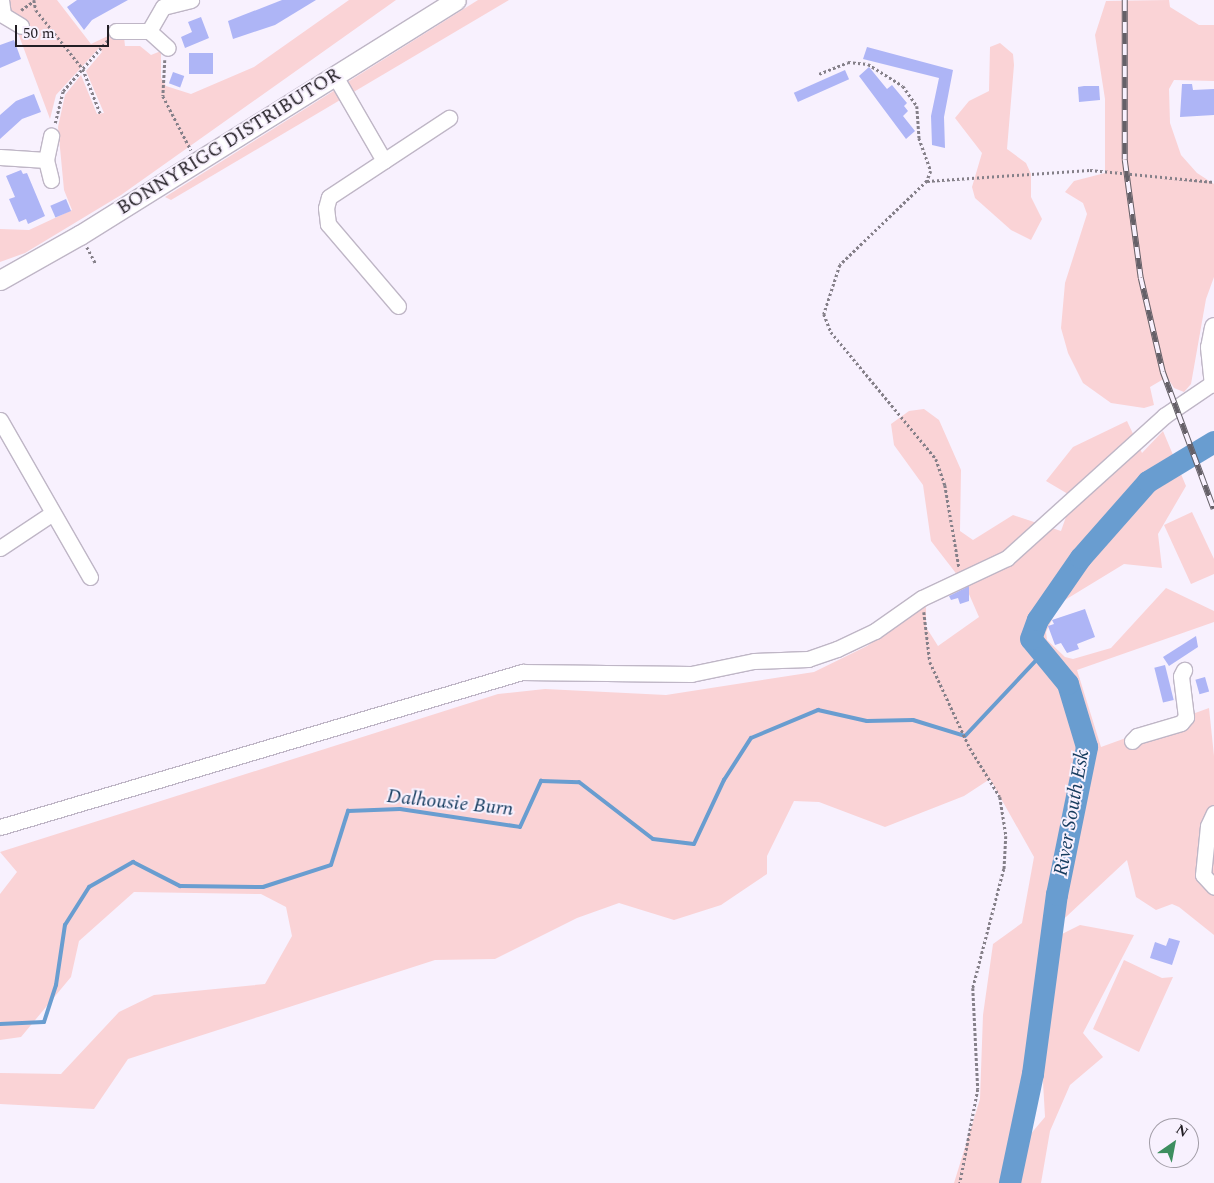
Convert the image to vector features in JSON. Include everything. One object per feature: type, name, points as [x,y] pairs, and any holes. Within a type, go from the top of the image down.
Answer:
[{"type":"main road","name":"BONNYRIGG DISTRIBUTOR","points":[[0,280],[198,162],[456,0]]},
{"type":"main road","points":[[1214,327],[1210,347],[1214,382]]},
{"type":"street","points":[[148,31],[164,7],[191,0]]},
{"type":"street","points":[[1,10],[21,26]]},
{"type":"street","points":[[116,31],[148,31],[168,48]]},
{"type":"street","points":[[335,76],[384,161]]},
{"type":"street","points":[[398,306],[328,224],[326,208],[329,197],[449,118]]},
{"type":"street","points":[[50,180],[46,160],[51,136]]},
{"type":"street","points":[[0,156],[46,160]]},
{"type":"street","points":[[0,827],[522,672],[691,674],[754,662],[808,659],[875,631],[922,598],[961,577],[1007,558],[1164,416],[1214,382]]},
{"type":"street","points":[[0,420],[51,514],[90,577]]},
{"type":"street","points":[[0,548],[51,514]]},
{"type":"street","points":[[1132,741],[1137,736],[1181,723],[1186,717],[1181,676],[1184,670]]},
{"type":"street","points":[[1214,813],[1208,826],[1208,859],[1203,875],[1214,887]]},
{"type":"path","points":[[34,0],[36,10],[83,69],[102,115]]},
{"type":"path","points":[[51,136],[63,91],[116,31]]},
{"type":"path","points":[[168,48],[162,67],[163,96],[198,162]]},
{"type":"path","points":[[818,74],[848,62],[868,64],[903,86],[917,106],[919,138],[931,171],[927,181],[840,265],[824,314],[831,332],[936,459],[945,485],[961,577]]},
{"type":"path","points":[[927,181],[1090,170],[1214,182]]},
{"type":"path","points":[[922,598],[930,662],[970,748],[1000,797],[1006,836],[1004,869],[973,988],[978,1089],[960,1183]]},
{"type":"shaded area","points":[[5,0],[57,0],[91,44],[110,35],[124,37],[125,46],[140,46],[151,55],[161,51],[161,78],[166,86],[191,94],[254,67],[349,0],[396,0],[121,195],[25,253],[0,262],[0,229],[29,230],[72,210],[64,190],[58,127],[65,95],[81,75],[97,114],[104,113],[86,71],[102,52],[99,48],[56,95],[50,119],[18,33],[23,34],[27,27],[8,14]]},
{"type":"shaded area","points":[[478,0],[509,0],[171,200],[165,197]]},
{"type":"shaded area","points":[[1169,0],[1170,7],[1199,25],[1214,25],[1214,81],[1174,80],[1169,89],[1170,123],[1181,155],[1197,173],[1214,184],[1214,277],[1206,299],[1191,384],[1184,392],[1174,388],[1167,377],[1150,387],[1154,405],[1144,408],[1111,403],[1083,383],[1068,353],[1061,328],[1065,283],[1087,214],[1083,203],[1065,192],[1074,181],[1105,173],[1105,99],[1095,35],[1106,1]]},
{"type":"shaded area","points":[[1000,43],[1013,54],[1014,65],[1007,149],[1026,163],[1031,174],[1031,197],[1042,219],[1031,240],[1011,230],[975,198],[972,187],[982,153],[955,118],[969,101],[989,91],[990,47]]},
{"type":"shaded area","points":[[924,409],[939,420],[961,470],[960,531],[973,540],[1013,515],[1061,531],[1073,497],[1046,481],[1073,447],[1127,421],[1142,453],[1163,431],[1186,486],[1158,534],[1162,568],[1124,564],[1060,603],[1046,632],[1047,640],[1065,657],[1073,659],[1111,648],[1166,588],[1214,611],[1214,622],[1077,670],[1101,747],[1209,708],[1214,756],[1214,935],[1179,907],[1172,904],[1156,910],[1136,897],[1127,860],[1052,930],[1018,1149],[1045,1117],[1042,1064],[1054,938],[1080,925],[1134,935],[1083,1033],[1103,1057],[1070,1085],[1050,1131],[1041,1183],[954,1183],[980,1099],[983,1015],[993,944],[1022,923],[1034,857],[990,779],[964,796],[885,827],[819,802],[794,801],[767,856],[767,874],[721,905],[674,920],[619,903],[577,918],[495,959],[435,960],[128,1059],[94,1109],[0,1104],[0,1073],[61,1074],[119,1012],[154,995],[265,984],[292,936],[286,907],[261,894],[134,892],[79,941],[71,977],[21,1037],[0,1040],[0,894],[17,872],[0,852],[498,694],[545,689],[666,695],[814,672],[867,646],[926,606],[926,627],[938,646],[979,617],[965,585],[931,541],[923,485],[894,445],[891,424],[909,411]]},
{"type":"shaded area","points":[[1192,512],[1214,559],[1214,574],[1191,584],[1164,525]]},
{"type":"shaded area","points":[[1124,960],[1162,978],[1173,977],[1139,1052],[1093,1029]]},
{"type":"building","points":[[77,0],[128,0],[92,20],[84,30],[67,7]]},
{"type":"building","points":[[282,0],[316,0],[275,25],[233,39],[228,21]]},
{"type":"building","points":[[201,17],[209,38],[185,48],[181,37],[192,32],[188,22]]},
{"type":"building","points":[[14,40],[21,59],[0,68],[0,45]]},
{"type":"building","points":[[867,47],[953,70],[944,117],[945,148],[932,145],[931,116],[939,78],[863,59]]},
{"type":"building","points":[[189,53],[213,53],[213,74],[189,74]]},
{"type":"building","points":[[869,67],[887,89],[892,85],[907,103],[904,106],[908,111],[903,116],[915,131],[906,139],[859,76]]},
{"type":"building","points":[[845,70],[849,79],[798,102],[794,93]]},
{"type":"building","points":[[173,72],[184,76],[180,87],[169,83]]},
{"type":"building","points":[[1182,84],[1192,84],[1193,90],[1214,89],[1214,115],[1180,117]]},
{"type":"building","points":[[1099,86],[1100,100],[1079,102],[1078,87]]},
{"type":"building","points":[[34,94],[41,112],[22,119],[0,139],[0,115],[16,101]]},
{"type":"building","points":[[21,170],[23,174],[27,173],[45,216],[28,224],[26,219],[19,222],[9,199],[15,197],[6,176]]},
{"type":"building","points":[[66,199],[71,211],[55,218],[50,206]]},
{"type":"building","points":[[969,586],[969,601],[960,604],[958,598],[951,600],[949,596]]},
{"type":"building","points":[[1085,609],[1095,637],[1077,644],[1079,649],[1067,653],[1061,643],[1055,645],[1048,626],[1054,624],[1052,620]]},
{"type":"building","points":[[1196,636],[1198,647],[1169,666],[1163,657]]},
{"type":"building","points":[[1165,665],[1174,700],[1163,703],[1154,668]]},
{"type":"building","points":[[1205,677],[1209,691],[1200,694],[1195,680]]},
{"type":"building","points":[[1169,938],[1180,941],[1172,965],[1150,958],[1155,942],[1166,946]]},
{"type":"waterway","name":"River South Esk","points":[[1010,1183],[1033,1074],[1057,895],[1087,747],[1068,684],[1031,639],[1038,620],[1081,558],[1148,482],[1214,442]]},
{"type":"waterway","name":"Dalhousie Burn","points":[[0,1024],[44,1022],[56,985],[65,925],[89,887],[133,862],[180,886],[263,887],[331,865],[348,811],[400,809],[520,827],[541,781],[579,782],[653,839],[694,844],[724,780],[751,738],[818,710],[867,721],[913,720],[965,736],[1043,653]]},
{"type":"railway","points":[[1125,0],[1125,160],[1141,278],[1163,372],[1214,509]]}]
